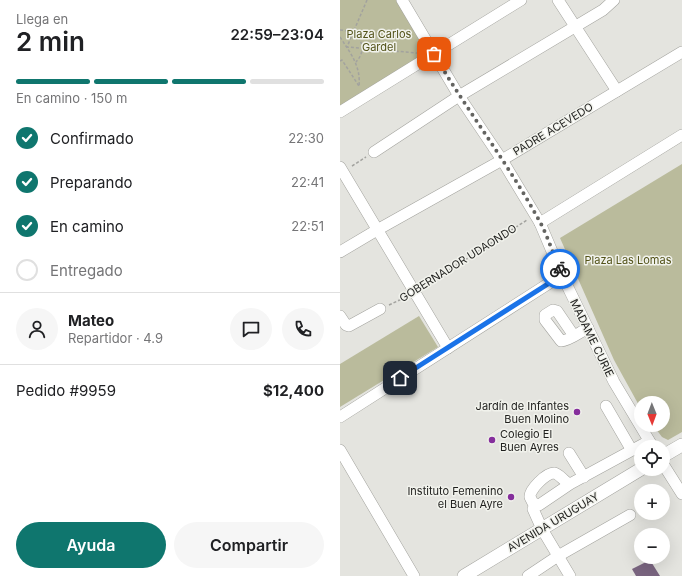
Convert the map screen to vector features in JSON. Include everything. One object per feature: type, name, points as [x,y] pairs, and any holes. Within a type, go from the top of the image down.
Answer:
[{"type":"main road","points":[[670,452],[682,444]]},
{"type":"main road","name":"AVENIDA URUGUAY","points":[[464,576],[634,473]]},
{"type":"street","name":"MADAME CURIE","points":[[402,0],[459,96],[502,160],[538,218],[562,275],[614,382],[649,440]]},
{"type":"street","points":[[340,112],[362,92],[434,54],[521,0]]},
{"type":"street","points":[[558,0],[616,91]]},
{"type":"street","points":[[374,152],[459,96],[603,10],[614,0]]},
{"type":"street","name":"PADRE ACEVEDO","points":[[340,252],[502,160],[682,52]]},
{"type":"street","points":[[538,218],[682,135]]},
{"type":"street","points":[[340,167],[344,182],[377,230],[448,348]]},
{"type":"street","points":[[340,417],[562,275]]},
{"type":"street","points":[[340,316],[346,325],[349,326],[380,309]]},
{"type":"street","points":[[574,336],[588,328]]},
{"type":"street","points":[[606,406],[631,449]]},
{"type":"street","points":[[570,576],[542,529],[533,509],[536,505],[539,505],[570,484],[634,448]]},
{"type":"street","points":[[340,450],[414,576]]},
{"type":"street","points":[[569,453],[584,477]]},
{"type":"street","points":[[536,505],[530,497],[530,492],[550,474],[556,474],[570,484]]},
{"type":"street","points":[[670,475],[682,494]]},
{"type":"street","points":[[528,576],[558,556],[630,514]]},
{"type":"path","points":[[346,47],[367,0]]},
{"type":"path","points":[[340,30],[353,32],[361,41],[362,54],[356,62]]},
{"type":"path","points":[[340,36],[356,62],[359,70],[362,92]]},
{"type":"path","points":[[346,47],[434,54]]},
{"type":"path","points":[[340,61],[342,60],[362,92]]},
{"type":"path","points":[[344,182],[352,166],[374,152]]},
{"type":"path","name":"GOBERNADOR UDAONDO","points":[[380,309],[414,292],[538,218]]},
{"type":"green space","name":"Plaza Carlos Gardel","points":[[340,0],[402,0],[434,54],[340,112]]},
{"type":"green space","name":"Plaza Las Lomas","points":[[682,164],[682,432],[668,440],[662,437],[658,432],[670,432],[670,396],[634,396],[614,360],[560,238]]},
{"type":"green space","points":[[419,316],[438,347],[340,407],[340,364]]},
{"type":"building","points":[[642,564],[652,564],[660,576],[636,576],[632,569]]},
{"type":"way so far","points":[[434,54],[459,96],[502,160],[540,223],[560,269]]},
{"type":"place","name":"Jardín de Infantes Buen Molino","points":[[577,412]]},
{"type":"place","name":"Colegio El Buen Ayres","points":[[492,440]]},
{"type":"place","name":"Instituto Femenino el Buen Ayre","points":[[511,497]]},
{"type":"route","points":[[400,378],[562,275],[560,269]]}]
